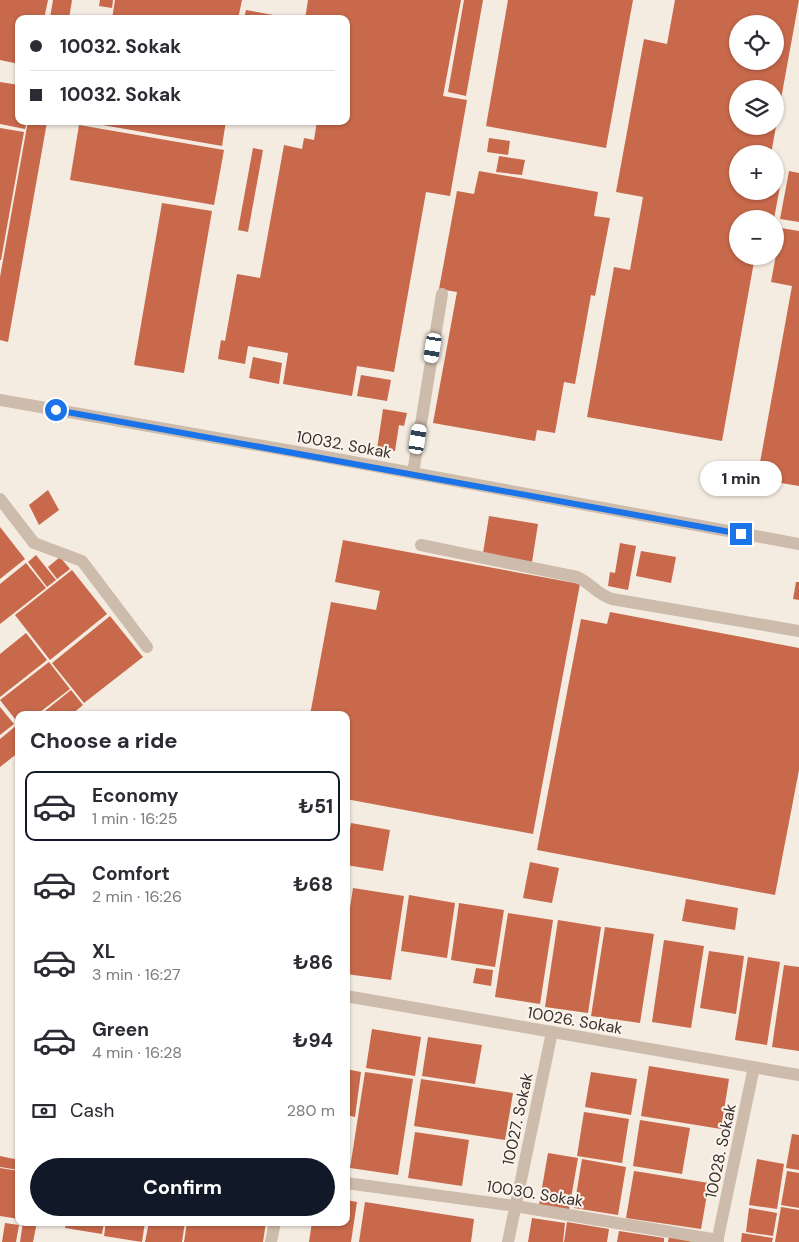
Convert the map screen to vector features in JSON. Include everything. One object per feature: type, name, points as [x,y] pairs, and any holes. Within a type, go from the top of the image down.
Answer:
[{"type":"street","points":[[412,473],[442,294]]},
{"type":"street","name":"10032. Sokak","points":[[0,400],[799,544]]},
{"type":"street","points":[[0,499],[34,543],[82,561],[146,647]]},
{"type":"street","points":[[421,545],[577,577],[588,583],[599,594],[612,599],[799,631]]},
{"type":"street","name":"10026. Sokak","points":[[350,997],[799,1075]]},
{"type":"street","name":"10027. Sokak","points":[[507,1242],[552,1032]]},
{"type":"street","name":"10028. Sokak","points":[[718,1241],[754,1067]]},
{"type":"street","name":"10030. Sokak","points":[[350,1184],[516,1206],[718,1241]]},
{"type":"street","points":[[272,1242],[274,1226]]},
{"type":"building","points":[[0,0],[48,0],[45,15],[15,15],[15,63],[0,60]]},
{"type":"building","points":[[53,0],[72,0],[70,15],[50,15]]},
{"type":"building","points":[[100,0],[113,0],[112,8],[99,6]]},
{"type":"building","points":[[115,0],[242,0],[239,15],[113,15]]},
{"type":"building","points":[[308,0],[461,0],[443,96],[467,100],[450,196],[426,192],[394,372],[357,366],[352,396],[283,384],[288,353],[248,346],[245,364],[218,359],[221,340],[225,341],[237,274],[260,278],[284,145],[302,149],[304,138],[314,140],[316,125],[350,125],[350,15],[306,15]]},
{"type":"building","points":[[464,0],[483,0],[466,96],[448,92]]},
{"type":"building","points":[[508,0],[633,0],[606,148],[486,126]]},
{"type":"building","points":[[675,0],[799,0],[784,82],[784,80],[729,80],[729,135],[774,135],[773,145],[729,145],[729,200],[777,200],[776,210],[729,210],[729,265],[753,265],[722,441],[587,417],[614,267],[630,270],[643,197],[616,192],[644,39],[667,44]]},
{"type":"building","points":[[246,10],[274,15],[245,15]]},
{"type":"building","points":[[0,82],[15,84],[15,125],[26,125],[25,129],[0,124]]},
{"type":"building","points":[[27,125],[46,125],[8,342],[0,340],[0,277]]},
{"type":"building","points":[[79,125],[224,150],[214,205],[70,180]]},
{"type":"building","points":[[103,125],[225,125],[222,146]]},
{"type":"building","points":[[0,128],[24,132],[1,260],[0,260]]},
{"type":"building","points":[[489,138],[510,141],[508,155],[487,152]]},
{"type":"building","points":[[253,148],[263,150],[248,232],[238,230]]},
{"type":"building","points":[[499,156],[525,160],[522,175],[496,172]]},
{"type":"building","points":[[479,171],[598,192],[594,216],[610,218],[595,296],[591,295],[575,384],[564,382],[555,433],[537,430],[535,441],[433,423],[457,292],[439,289],[457,191],[474,194]]},
{"type":"building","points":[[789,171],[799,173],[799,222],[784,220],[784,210],[782,210]]},
{"type":"building","points":[[162,203],[212,211],[184,373],[134,365]]},
{"type":"building","points":[[784,228],[799,231],[799,486],[757,479],[792,286],[771,282],[774,265],[784,265]]},
{"type":"building","points":[[253,357],[282,363],[279,384],[249,378]]},
{"type":"building","points":[[361,375],[391,380],[387,401],[357,396]]},
{"type":"building","points":[[383,409],[407,413],[404,426],[399,425],[395,451],[377,449]]},
{"type":"building","points":[[48,490],[59,510],[39,525],[29,505]]},
{"type":"building","points":[[489,516],[538,524],[532,562],[483,553]]},
{"type":"building","points":[[0,527],[25,559],[0,579]]},
{"type":"building","points":[[343,540],[580,584],[533,834],[350,800],[350,711],[311,711],[331,602],[376,610],[380,591],[335,582]]},
{"type":"building","points":[[620,543],[636,546],[628,590],[608,586],[610,572],[615,573]]},
{"type":"building","points":[[641,551],[676,557],[671,583],[636,576]]},
{"type":"building","points":[[36,555],[56,580],[47,587],[28,562]]},
{"type":"building","points":[[60,557],[70,569],[57,579],[48,567]]},
{"type":"building","points":[[26,563],[46,588],[0,624],[0,584]]},
{"type":"building","points":[[72,570],[107,614],[50,660],[15,615]]},
{"type":"building","points":[[796,582],[799,582],[799,600],[793,599]]},
{"type":"building","points":[[610,612],[799,648],[799,770],[775,895],[537,850],[581,619],[607,624]]},
{"type":"building","points":[[110,616],[143,657],[84,703],[52,663]]},
{"type":"building","points":[[26,633],[47,660],[0,697],[0,654]]},
{"type":"building","points":[[49,662],[70,689],[41,711],[15,711],[15,719],[0,700]]},
{"type":"building","points":[[71,690],[83,705],[76,711],[45,711]]},
{"type":"building","points":[[0,707],[14,724],[0,735]]},
{"type":"building","points":[[15,727],[15,755],[0,767],[0,739]]},
{"type":"building","points":[[351,823],[390,830],[383,871],[350,866]]},
{"type":"building","points":[[530,862],[559,868],[552,903],[523,898]]},
{"type":"building","points":[[353,888],[404,896],[391,980],[350,975],[350,908]]},
{"type":"building","points":[[409,895],[455,903],[447,958],[401,951]]},
{"type":"building","points":[[686,899],[738,908],[735,930],[682,921]]},
{"type":"building","points":[[459,903],[504,910],[495,967],[451,960]]},
{"type":"building","points":[[508,913],[553,920],[540,1004],[495,997]]},
{"type":"building","points":[[558,920],[601,927],[588,1013],[545,1007]]},
{"type":"building","points":[[605,927],[654,934],[640,1023],[591,1016]]},
{"type":"building","points":[[664,940],[704,946],[691,1028],[652,1022]]},
{"type":"building","points":[[709,951],[744,956],[736,1014],[700,1008]]},
{"type":"building","points":[[748,957],[780,962],[767,1045],[735,1040]]},
{"type":"building","points":[[784,965],[799,967],[799,1051],[772,1047]]},
{"type":"building","points":[[476,968],[493,970],[491,986],[473,983]]},
{"type":"building","points":[[372,1029],[421,1037],[415,1076],[366,1068]]},
{"type":"building","points":[[428,1037],[482,1045],[475,1084],[422,1076]]},
{"type":"building","points":[[649,1066],[729,1079],[721,1129],[641,1116]]},
{"type":"building","points":[[350,1070],[361,1072],[355,1117],[350,1116]]},
{"type":"building","points":[[365,1072],[413,1079],[398,1175],[350,1168]]},
{"type":"building","points":[[591,1072],[637,1079],[631,1115],[585,1107]]},
{"type":"building","points":[[421,1079],[513,1093],[505,1140],[414,1126]]},
{"type":"building","points":[[584,1112],[629,1119],[622,1163],[577,1156]]},
{"type":"building","points":[[640,1120],[690,1128],[682,1174],[633,1166]]},
{"type":"building","points":[[415,1132],[469,1140],[462,1186],[408,1178]]},
{"type":"building","points":[[792,1134],[799,1135],[799,1170],[786,1168]]},
{"type":"building","points":[[548,1153],[578,1158],[569,1210],[539,1205]]},
{"type":"building","points":[[0,1156],[15,1159],[15,1169],[0,1167]]},
{"type":"building","points":[[582,1159],[626,1167],[618,1215],[574,1208]]},
{"type":"building","points":[[757,1159],[784,1164],[777,1209],[749,1205]]},
{"type":"building","points":[[0,1168],[15,1170],[15,1218],[0,1216]]},
{"type":"building","points":[[634,1171],[709,1183],[701,1229],[626,1218]]},
{"type":"building","points":[[787,1171],[799,1173],[799,1208],[781,1205]]},
{"type":"building","points":[[350,1201],[357,1202],[351,1242],[309,1242],[311,1226],[350,1226]]},
{"type":"building","points":[[365,1202],[474,1219],[471,1242],[359,1242]]},
{"type":"building","points":[[781,1207],[799,1210],[799,1242],[775,1242]]},
{"type":"building","points":[[749,1208],[777,1213],[773,1236],[746,1232]]},
{"type":"building","points":[[532,1218],[565,1223],[563,1242],[528,1242]]},
{"type":"building","points":[[567,1222],[609,1229],[607,1242],[564,1242]]},
{"type":"building","points":[[5,1223],[19,1226],[16,1242],[2,1242]]},
{"type":"building","points":[[22,1226],[36,1226],[33,1242],[20,1242]]},
{"type":"building","points":[[65,1226],[103,1226],[102,1234],[65,1228]]},
{"type":"building","points":[[105,1226],[144,1226],[142,1242],[104,1236]]},
{"type":"building","points":[[148,1226],[184,1226],[182,1242],[145,1242]]},
{"type":"building","points":[[186,1226],[265,1226],[263,1242],[184,1242]]},
{"type":"building","points":[[619,1231],[664,1238],[664,1242],[617,1242]]},
{"type":"building","points":[[742,1233],[773,1238],[772,1242],[741,1242]]},
{"type":"building","points":[[669,1237],[694,1242],[668,1242]]},
{"type":"route","points":[[56,410],[320,456],[741,534]]}]
